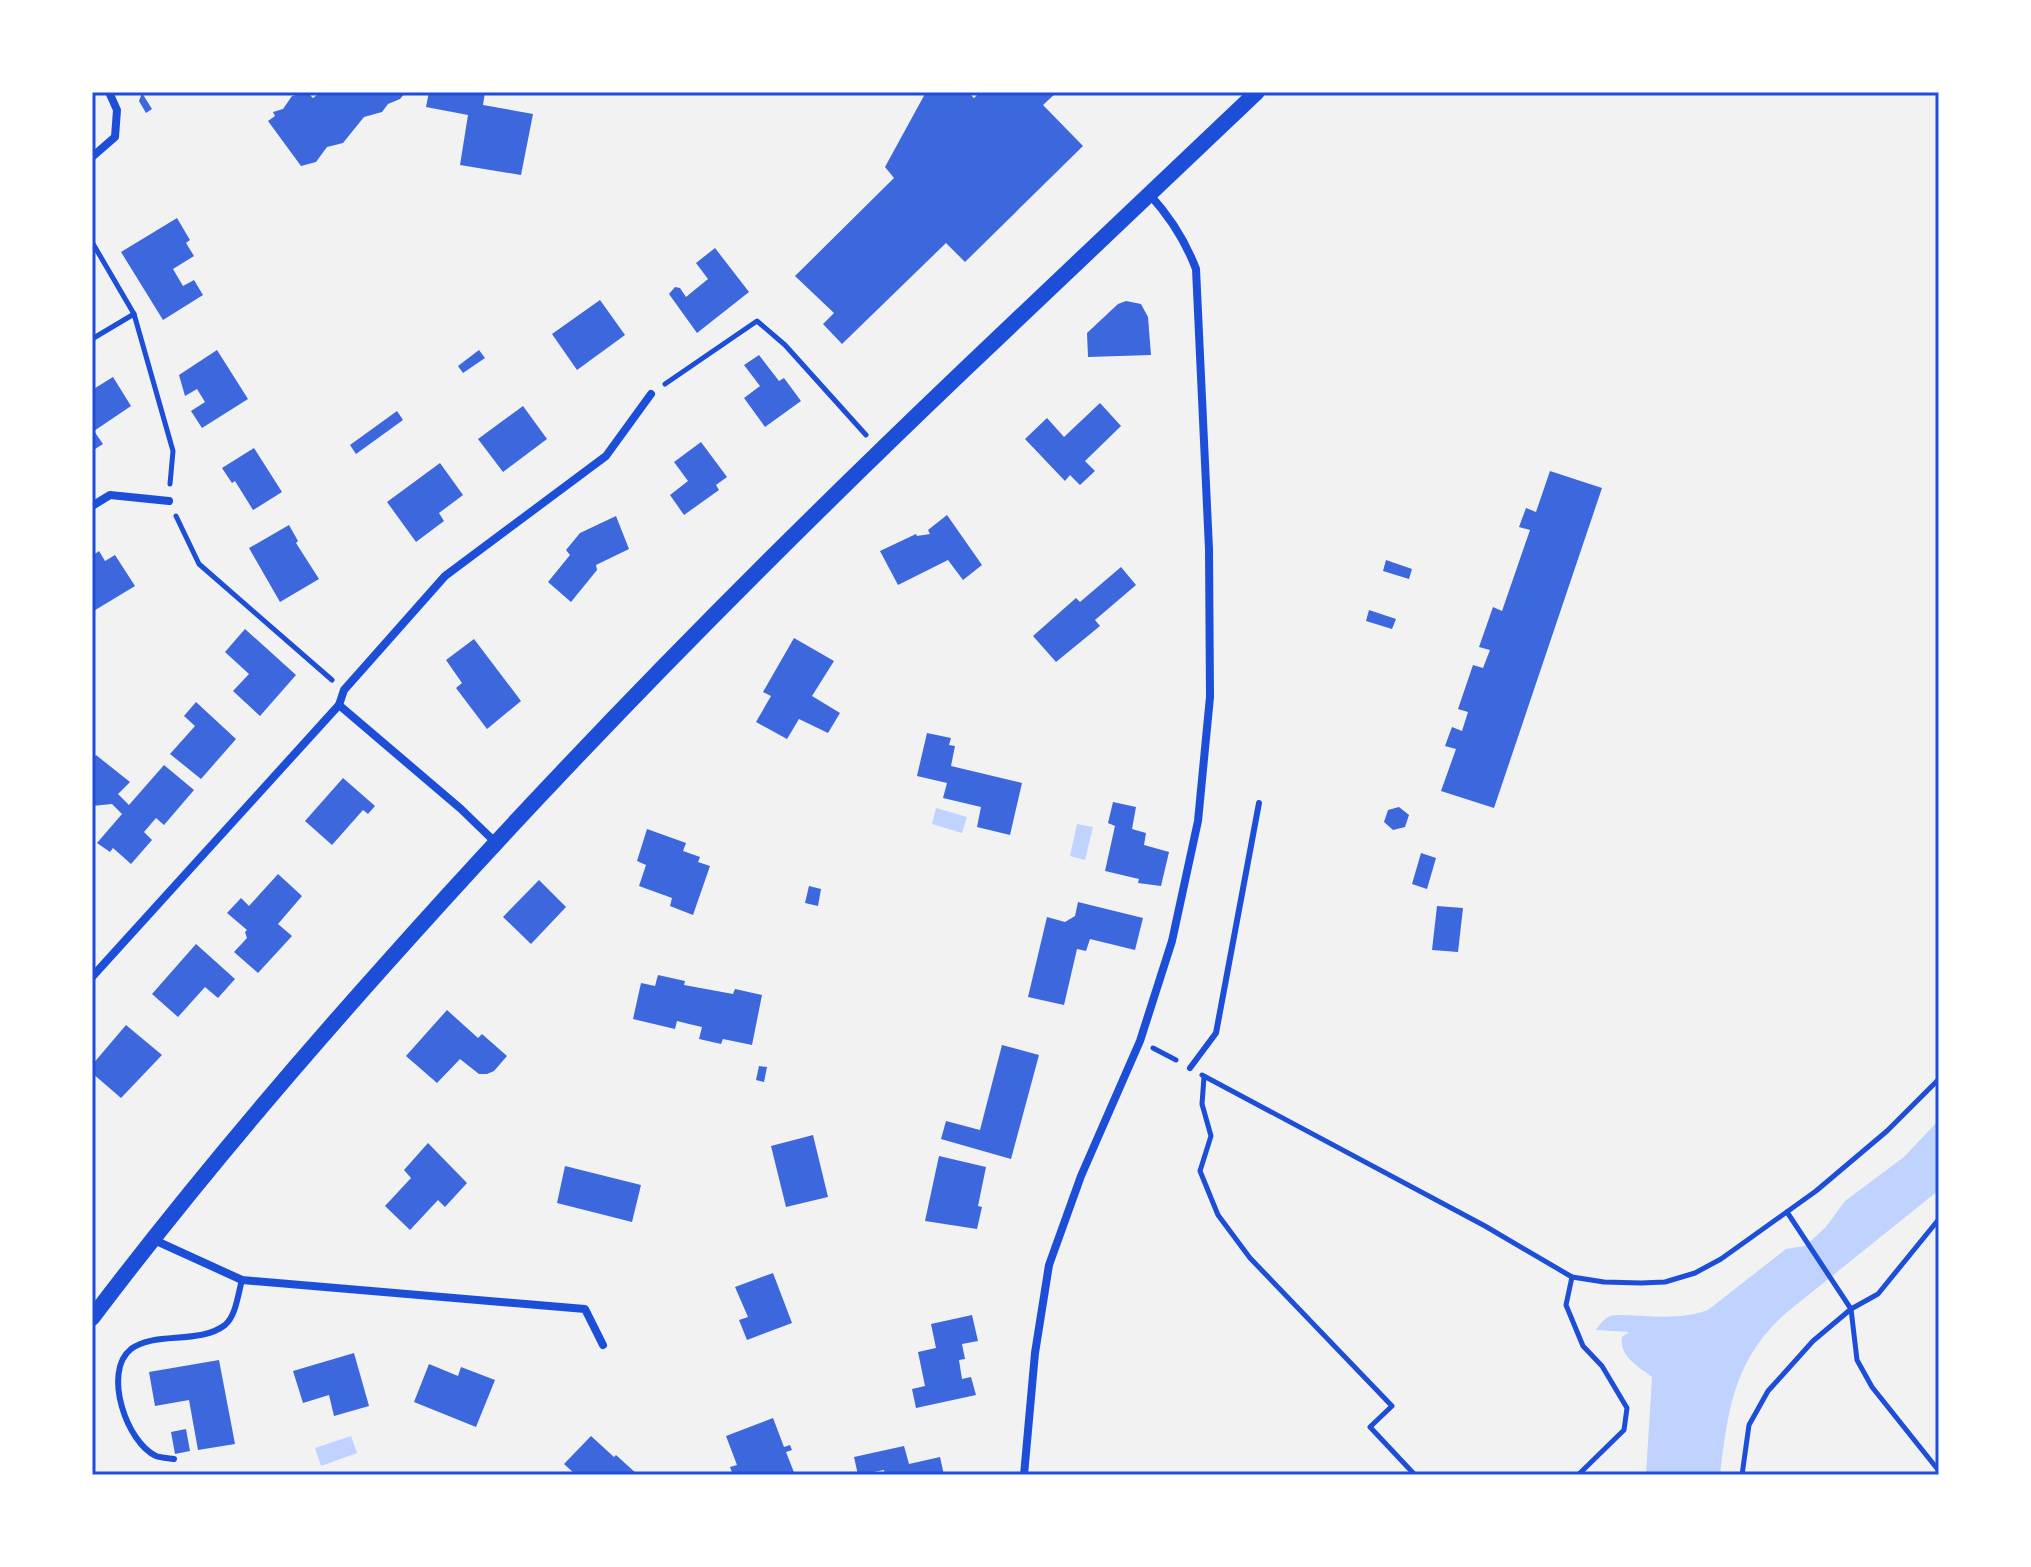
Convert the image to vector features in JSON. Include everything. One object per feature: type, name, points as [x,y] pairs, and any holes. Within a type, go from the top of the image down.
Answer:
[{"type":"main road","points":[[92,1318],[151,1239],[280,1084],[495,842],[669,661],[881,451],[1257,92]]},
{"type":"street","points":[[92,157],[115,137],[117,110],[109,92]]},
{"type":"street","points":[[1024,1475],[1035,1353],[1049,1265],[1081,1176],[1140,1041],[1172,941],[1198,821],[1210,697],[1209,549],[1196,269],[1185,241],[1150,195]]},
{"type":"street","points":[[92,977],[339,705],[344,690],[445,576],[606,456],[651,394]]},
{"type":"street","points":[[92,506],[110,495],[169,501]]},
{"type":"street","points":[[339,705],[495,842]]},
{"type":"street","points":[[151,1239],[242,1280],[585,1309],[603,1345]]},
{"type":"lane","points":[[1190,1068],[1216,1033],[1259,803]]},
{"type":"lane","points":[[174,1459],[155,1455],[142,1445],[125,1416],[118,1395],[120,1365],[130,1350],[144,1343],[207,1334],[224,1326],[232,1318],[242,1280]]},
{"type":"path","points":[[92,242],[134,314],[173,451],[169,501],[199,564],[344,690]]},
{"type":"path","points":[[92,339],[134,314]]},
{"type":"path","points":[[651,394],[757,321],[785,345],[881,451]]},
{"type":"path","points":[[1140,1041],[1485,1226],[1572,1277],[1604,1282],[1665,1282],[1695,1273],[1721,1259],[1816,1191],[1887,1131],[1939,1079]]},
{"type":"path","points":[[1205,1076],[1202,1104],[1211,1136],[1200,1171],[1218,1215],[1250,1258],[1392,1406],[1370,1427],[1415,1475]]},
{"type":"path","points":[[1787,1212],[1851,1309],[1857,1360],[1872,1387],[1939,1471]]},
{"type":"path","points":[[1742,1475],[1749,1425],[1768,1391],[1813,1341],[1851,1309],[1878,1294],[1939,1219]]},
{"type":"path","points":[[1572,1277],[1566,1305],[1583,1346],[1602,1366],[1627,1408],[1624,1430],[1578,1475]]},
{"type":"water","points":[[936,808],[967,817],[962,833],[932,824]]},
{"type":"water","points":[[1077,824],[1093,827],[1085,860],[1070,856]]},
{"type":"water","points":[[1937,1122],[1939,1190],[1786,1313],[1755,1349],[1736,1386],[1726,1428],[1720,1475],[1646,1475],[1652,1377],[1626,1356],[1622,1337],[1629,1332],[1596,1330],[1602,1322],[1616,1315],[1674,1316],[1708,1310],[1786,1249],[1805,1246],[1825,1228],[1845,1201],[1904,1157]]},
{"type":"water","points":[[351,1436],[357,1453],[321,1466],[315,1448]]},
{"type":"building","points":[[307,92],[313,98],[321,92],[406,92],[382,112],[364,117],[343,143],[327,147],[316,162],[301,166],[268,121],[275,116],[273,112],[283,109],[292,96]]},
{"type":"building","points":[[429,92],[485,92],[483,105],[533,114],[521,175],[460,165],[468,115],[426,107]]},
{"type":"building","points":[[926,92],[968,92],[974,98],[980,92],[1057,92],[1043,105],[1083,146],[965,262],[946,243],[842,344],[823,324],[834,313],[795,276],[894,178],[885,167]]},
{"type":"building","points":[[142,93],[152,109],[146,113],[139,101]]},
{"type":"building","points":[[177,218],[190,240],[186,243],[194,256],[173,269],[183,286],[194,280],[203,295],[163,320],[121,252]]},
{"type":"building","points":[[715,248],[749,292],[697,333],[669,294],[675,287],[680,288],[686,297],[708,279],[696,263]]},
{"type":"building","points":[[600,300],[625,335],[577,370],[552,334]]},
{"type":"building","points":[[1126,301],[1141,304],[1148,317],[1151,355],[1088,357],[1087,333],[1118,304]]},
{"type":"building","points":[[217,350],[248,399],[202,428],[191,411],[205,402],[197,389],[185,396],[179,375]]},
{"type":"building","points":[[479,350],[485,358],[463,373],[458,366]]},
{"type":"building","points":[[759,355],[779,381],[784,378],[801,401],[765,427],[744,398],[760,386],[744,365]]},
{"type":"building","points":[[113,377],[131,406],[94,431],[103,444],[92,451],[92,390]]},
{"type":"building","points":[[1100,403],[1121,426],[1085,461],[1095,471],[1080,485],[1070,475],[1065,481],[1025,439],[1047,418],[1064,437]]},
{"type":"building","points":[[523,406],[547,439],[503,472],[478,439]]},
{"type":"building","points":[[397,411],[403,420],[356,454],[350,445]]},
{"type":"building","points":[[701,442],[727,477],[716,485],[719,490],[684,515],[670,495],[688,481],[674,462]]},
{"type":"building","points":[[254,448],[282,492],[253,510],[235,481],[232,483],[222,468]]},
{"type":"building","points":[[440,463],[463,495],[439,513],[444,521],[416,542],[387,502]]},
{"type":"building","points":[[1550,471],[1602,488],[1494,808],[1441,791],[1456,749],[1445,746],[1452,727],[1462,731],[1468,712],[1458,709],[1473,665],[1483,668],[1490,650],[1479,647],[1493,607],[1502,611],[1530,530],[1519,527],[1526,508],[1536,512]]},
{"type":"building","points":[[947,515],[982,565],[963,580],[948,560],[898,585],[880,551],[916,534],[930,534],[928,530]]},
{"type":"building","points":[[616,516],[629,549],[596,565],[597,570],[571,602],[548,582],[570,555],[566,550],[580,533]]},
{"type":"building","points":[[289,525],[298,541],[296,543],[319,579],[280,602],[249,548]]},
{"type":"building","points":[[99,551],[105,561],[115,555],[135,586],[92,612],[92,556]]},
{"type":"building","points":[[1386,560],[1412,569],[1409,579],[1383,571]]},
{"type":"building","points":[[1121,567],[1136,585],[1095,620],[1100,626],[1056,662],[1033,636],[1076,598],[1080,602]]},
{"type":"building","points":[[1369,610],[1396,619],[1392,629],[1366,621]]},
{"type":"building","points":[[245,629],[296,675],[260,716],[233,691],[249,674],[225,652]]},
{"type":"building","points":[[794,638],[834,661],[812,696],[840,713],[828,733],[799,719],[787,739],[756,722],[771,696],[763,692]]},
{"type":"building","points":[[474,639],[521,701],[487,729],[456,688],[462,683],[446,660]]},
{"type":"building","points":[[196,702],[236,739],[201,779],[170,754],[195,726],[184,716]]},
{"type":"building","points":[[927,733],[951,738],[949,745],[955,746],[951,766],[1022,783],[1010,835],[977,827],[981,807],[943,798],[947,783],[917,776]]},
{"type":"building","points":[[96,755],[130,782],[118,794],[129,805],[164,765],[194,790],[164,825],[156,818],[144,832],[152,840],[131,864],[113,848],[110,852],[97,843],[122,814],[112,804],[92,806],[92,759]]},
{"type":"building","points":[[343,778],[375,806],[368,814],[363,810],[332,845],[305,821]]},
{"type":"building","points":[[1113,802],[1136,807],[1132,829],[1146,833],[1144,845],[1169,852],[1161,886],[1138,883],[1139,879],[1105,871],[1115,826],[1108,823]]},
{"type":"building","points":[[1399,807],[1409,815],[1405,827],[1393,830],[1384,822],[1388,810]]},
{"type":"building","points":[[647,829],[686,843],[683,851],[700,857],[698,862],[710,866],[693,915],[670,906],[672,898],[639,886],[646,865],[637,861]]},
{"type":"building","points":[[1421,853],[1436,858],[1427,889],[1412,884]]},
{"type":"building","points":[[278,874],[302,896],[278,924],[292,936],[258,973],[234,952],[247,938],[247,930],[227,913],[241,898],[249,906]]},
{"type":"building","points":[[539,880],[566,907],[531,944],[503,917]]},
{"type":"building","points":[[809,886],[821,889],[818,906],[805,903]]},
{"type":"building","points":[[1078,902],[1143,918],[1135,950],[1090,939],[1086,951],[1077,949],[1064,1005],[1028,997],[1047,917],[1065,922],[1075,916]]},
{"type":"building","points":[[1437,906],[1463,908],[1458,952],[1432,950]]},
{"type":"building","points":[[196,944],[235,979],[218,998],[205,987],[178,1017],[152,994]]},
{"type":"building","points":[[658,975],[685,981],[684,985],[733,994],[735,989],[762,995],[752,1045],[723,1039],[721,1044],[699,1039],[702,1027],[677,1021],[675,1029],[633,1019],[641,983],[655,986]]},
{"type":"building","points":[[447,1010],[478,1038],[482,1034],[507,1056],[494,1071],[479,1074],[460,1059],[437,1083],[406,1056]]},
{"type":"building","points":[[126,1025],[162,1055],[121,1098],[92,1073],[92,1065]]},
{"type":"building","points":[[1002,1045],[1039,1055],[1011,1159],[941,1139],[946,1121],[980,1130]]},
{"type":"building","points":[[759,1066],[767,1067],[764,1082],[756,1080]]},
{"type":"building","points":[[813,1135],[828,1197],[786,1207],[771,1146]]},
{"type":"building","points":[[428,1143],[467,1183],[445,1207],[438,1200],[410,1230],[385,1206],[411,1178],[404,1170]]},
{"type":"building","points":[[939,1156],[986,1167],[977,1229],[925,1221]]},
{"type":"building","points":[[565,1166],[641,1185],[632,1222],[557,1203]]},
{"type":"building","points":[[773,1273],[792,1323],[747,1340],[739,1320],[748,1317],[735,1287]]},
{"type":"building","points":[[972,1315],[978,1341],[962,1344],[965,1359],[959,1360],[962,1379],[971,1377],[976,1395],[916,1408],[912,1389],[925,1386],[918,1352],[936,1348],[931,1324]]},
{"type":"building","points":[[354,1353],[369,1406],[334,1416],[329,1395],[303,1403],[293,1371]]},
{"type":"building","points":[[219,1360],[235,1444],[198,1450],[189,1400],[155,1406],[149,1372]]},
{"type":"building","points":[[429,1364],[458,1376],[461,1367],[495,1380],[476,1427],[414,1402]]},
{"type":"building","points":[[773,1418],[784,1447],[790,1445],[792,1450],[786,1452],[795,1475],[733,1475],[730,1467],[737,1465],[726,1436]]},
{"type":"building","points":[[186,1429],[190,1451],[175,1454],[171,1432]]},
{"type":"building","points":[[591,1436],[638,1475],[576,1475],[564,1464]]},
{"type":"building","points":[[904,1446],[909,1464],[940,1457],[944,1475],[885,1475],[884,1470],[858,1475],[854,1457]]}]
